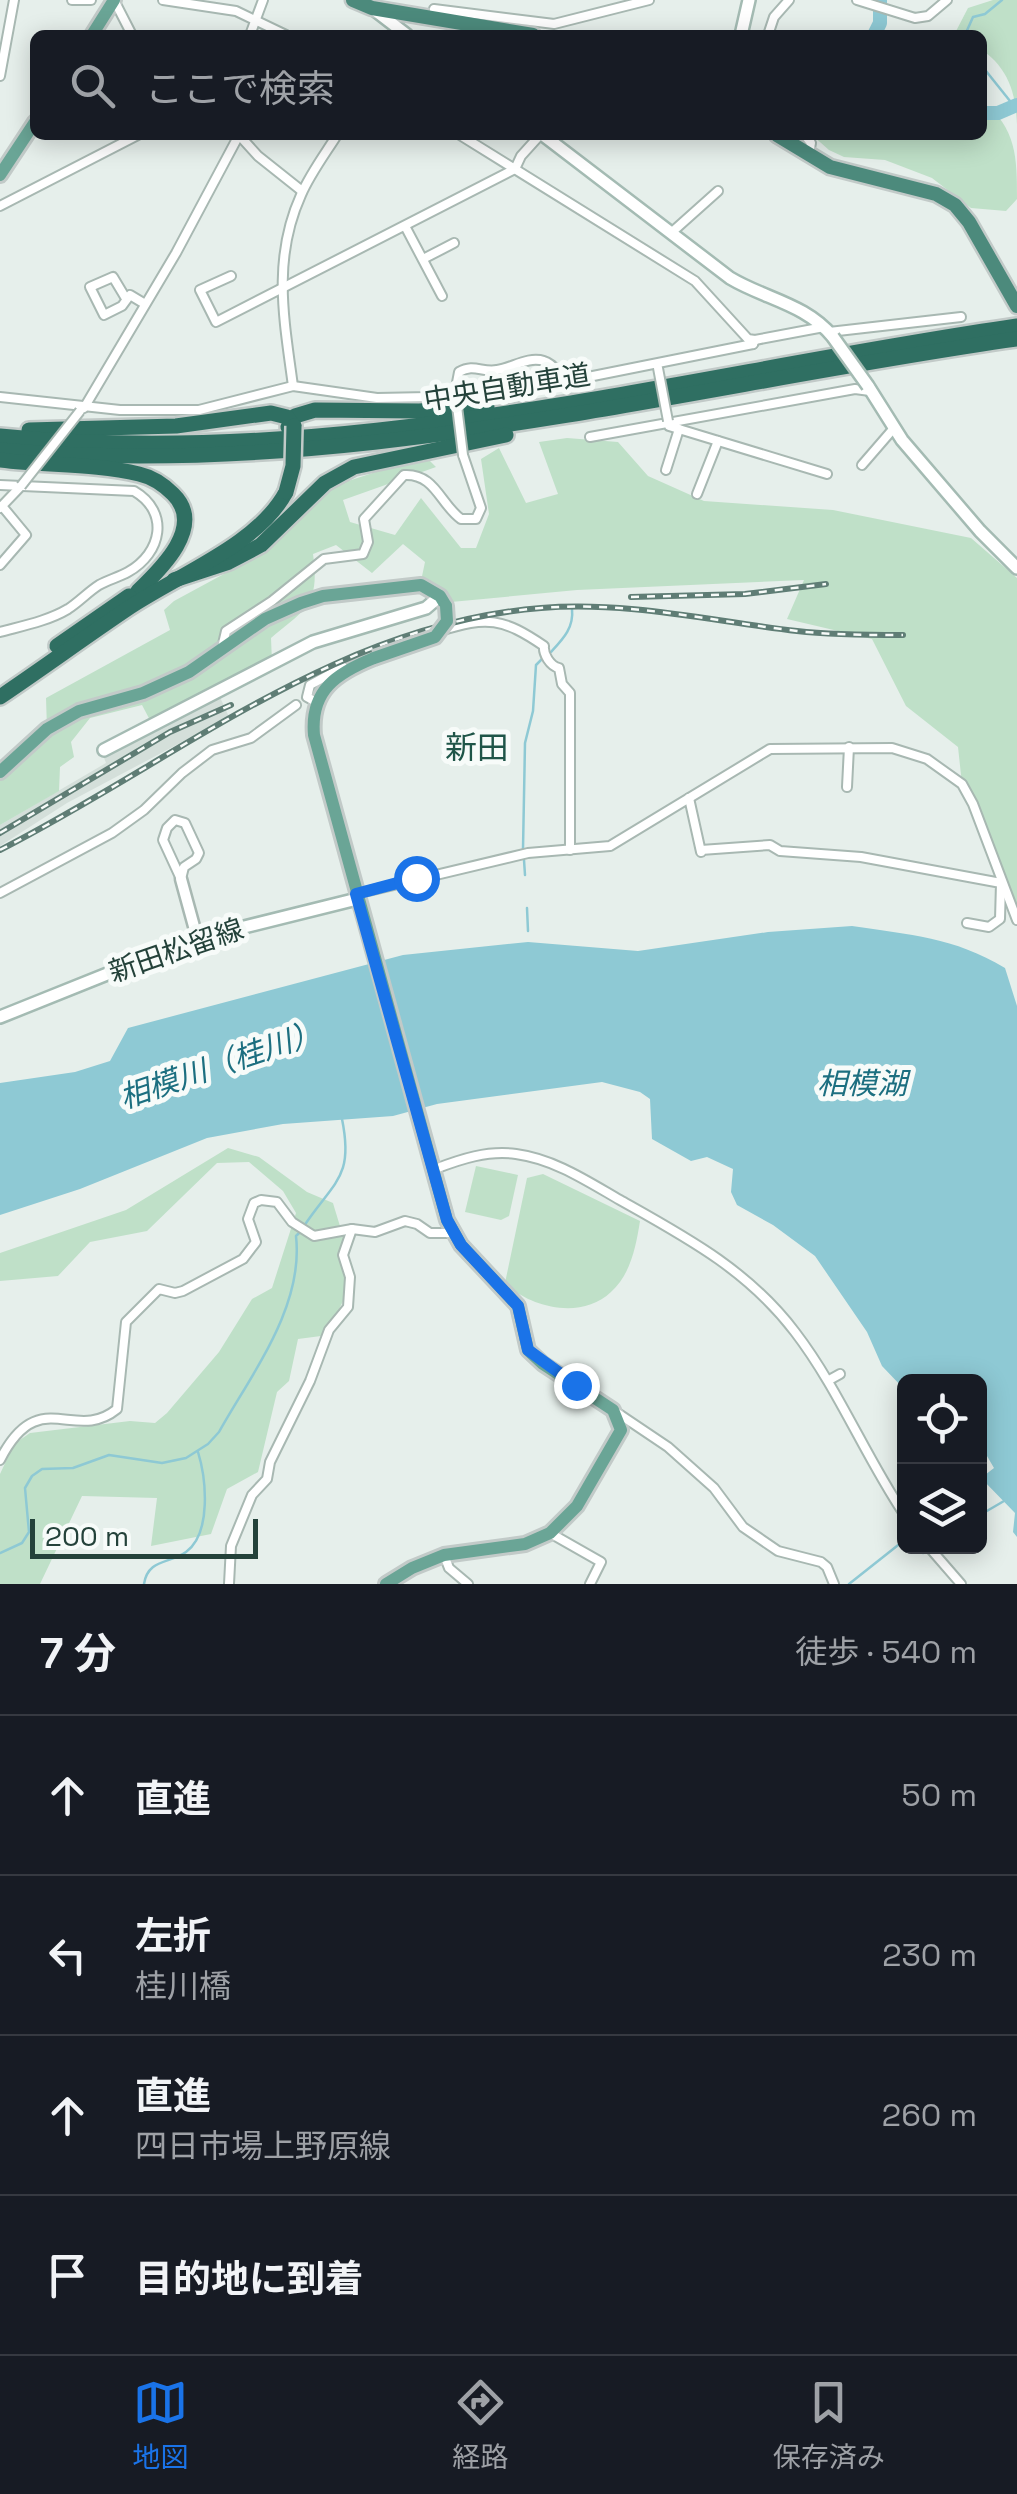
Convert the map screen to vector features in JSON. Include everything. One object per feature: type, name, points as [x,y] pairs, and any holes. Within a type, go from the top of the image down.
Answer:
[{"type":"highway","points":[[353,0],[372,8],[431,12],[510,30]]},
{"type":"highway","points":[[784,140],[808,156],[853,175],[946,198],[969,222],[1017,306]]},
{"type":"highway","name":"中央自動車道","points":[[0,450],[146,457],[261,453],[408,440],[606,410],[974,339],[1017,326]]},
{"type":"highway","name":"中央自動車道","points":[[0,433],[138,443],[308,438],[519,412],[974,339],[1017,339]]},
{"type":"highway","points":[[0,694],[252,534],[272,516],[294,466],[291,425],[300,414],[315,410],[467,408],[692,382]]},
{"type":"highway","points":[[174,580],[250,552],[271,537],[325,483],[365,462],[510,434],[606,410]]},
{"type":"highway","points":[[0,433],[176,426],[271,413],[291,425]]},
{"type":"highway","points":[[0,460],[140,474],[170,491],[182,508],[180,539],[162,569],[138,590]]},
{"type":"highway","points":[[0,694],[48,652],[138,590],[243,532],[283,491]]},
{"type":"main road","points":[[95,30],[114,0]]},
{"type":"main road","points":[[742,30],[750,0]]},
{"type":"main road","points":[[372,8],[398,30]]},
{"type":"main road","points":[[0,175],[30,130]]},
{"type":"main road","points":[[548,140],[740,284],[796,306],[829,332],[894,428],[980,531],[1015,563]]},
{"type":"main road","points":[[0,772],[47,729],[78,711],[173,680],[265,619],[323,596],[421,585],[443,601],[447,621],[435,637],[334,677],[316,702],[314,735],[453,1233],[518,1306],[525,1342],[534,1358],[613,1410],[620,1426],[617,1440],[577,1506],[550,1533],[525,1544],[444,1555],[386,1584]]},
{"type":"main road","points":[[104,750],[313,642],[443,601]]},
{"type":"main road","name":"新田松留線","points":[[0,1017],[198,940],[357,896]]},
{"type":"street","points":[[0,76],[14,0]]},
{"type":"street","points":[[72,0],[92,0]]},
{"type":"street","points":[[114,0],[129,30]]},
{"type":"street","points":[[163,0],[226,9],[277,30]]},
{"type":"street","points":[[252,30],[263,0]]},
{"type":"street","points":[[431,12],[441,0]]},
{"type":"street","points":[[431,12],[554,24],[649,0]]},
{"type":"street","points":[[770,30],[774,17],[790,0]]},
{"type":"street","points":[[859,1],[922,17],[947,0]]},
{"type":"street","points":[[0,206],[128,140]]},
{"type":"street","points":[[0,564],[26,535],[1,508],[83,409],[176,253],[236,140]]},
{"type":"street","points":[[245,140],[302,191]]},
{"type":"street","points":[[293,386],[280,291],[288,229],[302,191],[334,140]]},
{"type":"street","points":[[468,140],[695,281],[748,339],[961,317]]},
{"type":"street","points":[[231,276],[200,290],[216,322],[515,169],[536,140]]},
{"type":"street","points":[[808,140],[808,156]]},
{"type":"street","points":[[671,233],[718,191]]},
{"type":"street","points":[[405,226],[442,296]]},
{"type":"street","points":[[422,259],[454,243]]},
{"type":"street","points":[[113,276],[125,297],[122,306],[104,315],[90,287],[113,276]]},
{"type":"street","points":[[125,297],[130,295],[145,304]]},
{"type":"street","points":[[222,648],[226,630],[272,601],[324,559],[364,554],[368,542],[364,519],[404,476],[411,474],[431,484],[461,519],[476,519],[481,508],[463,454],[455,394],[459,372],[475,366],[496,371],[538,360],[550,364],[561,378],[568,380],[657,366],[753,344],[755,340]]},
{"type":"street","points":[[657,366],[668,426],[827,474]]},
{"type":"street","points":[[0,396],[83,409],[199,410],[293,386],[377,398],[455,394]]},
{"type":"street","points":[[590,437],[869,388]]},
{"type":"street","points":[[862,466],[894,428]]},
{"type":"street","points":[[666,470],[680,429]]},
{"type":"street","points":[[697,494],[718,440]]},
{"type":"street","points":[[0,485],[134,491],[158,514],[159,526],[152,549],[131,571],[101,584],[66,610],[0,632]]},
{"type":"street","points":[[316,702],[307,697],[310,684],[356,660],[401,644],[488,619],[523,631],[544,646],[570,693],[570,850]]},
{"type":"street","points":[[0,892],[112,833],[212,750],[251,738],[296,705]]},
{"type":"street","points":[[357,896],[474,864],[610,846],[770,748],[848,747],[914,752],[962,784],[1017,920]]},
{"type":"street","points":[[847,787],[848,747]]},
{"type":"street","points":[[688,798],[701,852],[770,845],[780,851],[862,858],[1002,883]]},
{"type":"street","points":[[181,879],[184,868],[199,852],[185,822],[175,820],[163,840],[181,879],[198,940]]},
{"type":"street","points":[[966,923],[989,927],[1000,920],[1002,883]]},
{"type":"street","points":[[434,1169],[491,1154],[533,1157],[576,1175],[719,1258],[754,1286],[797,1334],[897,1502]]},
{"type":"street","points":[[0,1460],[24,1425],[46,1420],[100,1419],[118,1409],[126,1322],[159,1289],[182,1291],[243,1259],[256,1242],[248,1218],[254,1203],[277,1202],[292,1222],[314,1236],[352,1229],[375,1232],[406,1221],[430,1233],[453,1233]]},
{"type":"street","points":[[229,1584],[230,1546],[252,1495],[267,1479],[270,1462],[310,1382],[329,1330],[348,1307],[350,1277],[343,1255],[352,1229]]},
{"type":"street","points":[[613,1410],[668,1447],[714,1488],[743,1528],[778,1551],[821,1562],[834,1584]]},
{"type":"street","points":[[550,1533],[601,1562],[590,1584]]},
{"type":"street","points":[[935,1554],[960,1584]]},
{"type":"street","points":[[444,1555],[449,1568],[468,1584]]},
{"type":"shaded area","points":[[219,695],[229,717],[67,803],[0,846],[0,825],[106,763],[103,755]]},
{"type":"green space","points":[[993,0],[1017,0],[1017,124],[1009,82],[987,54],[987,30],[957,30],[968,8]]},
{"type":"green space","points":[[987,106],[1002,122],[1013,145],[1017,199],[1006,211],[971,208],[932,178],[885,160],[844,157],[818,140],[987,140]]},
{"type":"green space","points":[[567,438],[618,442],[648,476],[704,501],[833,510],[971,538],[1017,578],[1017,920],[962,784],[958,747],[906,706],[872,639],[787,619],[804,580],[577,590],[451,602],[442,590],[421,581],[425,562],[403,544],[372,573],[336,545],[313,554],[312,595],[302,612],[271,638],[272,662],[152,724],[142,705],[90,718],[71,742],[74,757],[60,767],[59,791],[0,825],[0,772],[47,729],[46,698],[170,630],[164,610],[174,601],[246,562],[330,487],[403,463],[429,460],[436,467],[343,500],[350,522],[395,535],[421,498],[461,548],[476,548],[489,514],[481,459],[499,448],[526,503],[558,494],[539,442]]},
{"type":"green space","points":[[228,1148],[259,1157],[307,1192],[333,1203],[349,1258],[349,1286],[335,1316],[321,1336],[298,1339],[289,1381],[277,1392],[258,1472],[227,1489],[211,1534],[151,1546],[157,1498],[82,1496],[40,1584],[0,1584],[0,1474],[14,1444],[30,1433],[130,1421],[155,1423],[219,1352],[252,1299],[272,1288],[296,1213],[283,1191],[249,1162],[217,1163],[147,1231],[90,1242],[58,1276],[0,1281],[0,1253],[126,1210]]},
{"type":"green space","points":[[476,1166],[518,1175],[509,1216],[501,1220],[465,1212]]},
{"type":"green space","points":[[543,1174],[640,1221],[623,1277],[611,1292],[586,1306],[542,1304],[505,1283],[527,1178]]},
{"type":"water","name":"相模湖","points":[[852,926],[931,939],[968,950],[1005,968],[1017,1006],[1017,1537],[1013,1532],[1015,1513],[987,1484],[987,1473],[994,1468],[987,1456],[987,1374],[897,1374],[897,1382],[882,1366],[867,1332],[815,1256],[737,1205],[731,1192],[733,1169],[707,1157],[691,1161],[652,1139],[650,1099],[640,1092],[602,1082],[437,1104],[393,1116],[283,1124],[207,1138],[80,1189],[0,1215],[0,1083],[75,1072],[110,1061],[128,1028],[403,955],[528,942],[638,951],[768,932]]},
{"type":"waterway","points":[[876,30],[880,0]]},
{"type":"waterway","points":[[967,30],[973,17],[985,14],[1002,0]]},
{"type":"waterway","points":[[987,72],[1014,106]]},
{"type":"waterway","points":[[987,113],[1017,105]]},
{"type":"waterway","points":[[551,652],[569,628],[572,609]]},
{"type":"waterway","points":[[523,849],[525,743],[533,711],[536,665],[542,659]]},
{"type":"waterway","points":[[524,860],[525,875]]},
{"type":"waterway","points":[[527,908],[528,931]]},
{"type":"waterway","points":[[304,1226],[343,1167],[342,1119]]},
{"type":"waterway","points":[[0,1553],[22,1543],[29,1532],[25,1488],[42,1469],[73,1468],[109,1455],[162,1463],[186,1458],[208,1444],[260,1363],[284,1314],[292,1288],[299,1233]]},
{"type":"waterway","points":[[144,1584],[150,1570],[186,1552],[200,1532],[205,1490],[198,1452]]},
{"type":"waterway","points":[[987,1511],[1004,1501]]},
{"type":"waterway","points":[[849,1584],[897,1546]]},
{"type":"railway","points":[[631,597],[745,594],[826,584]]},
{"type":"railway","points":[[0,850],[260,701],[326,668],[395,640],[466,619],[541,608],[606,607],[810,632],[903,635]]},
{"type":"railway","points":[[0,833],[170,732],[231,705]]},
{"type":"district","name":"新田","points":[[477,748]]},
{"type":"route","points":[[416,878],[356,894],[447,1220],[461,1245],[518,1306],[525,1342],[534,1358],[576,1385]]},
{"type":"water label","name":"相模川（桂川）","points":[[220,1065]]}]
